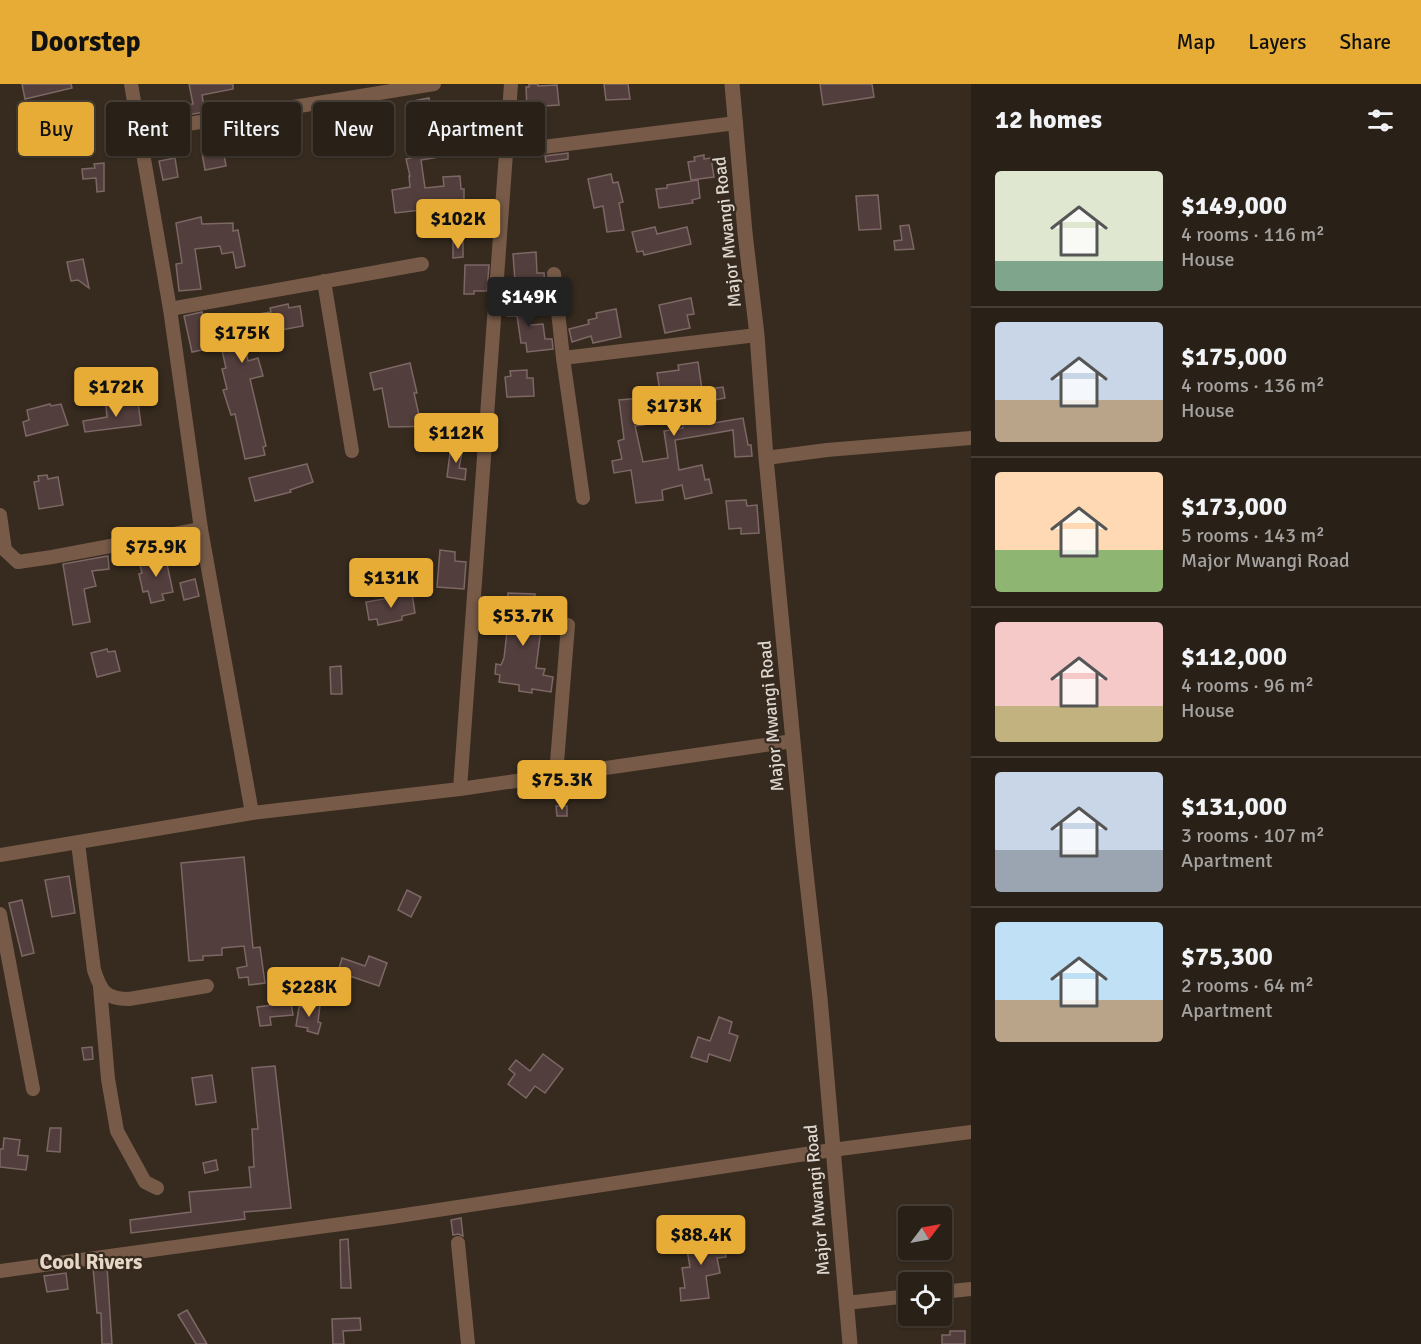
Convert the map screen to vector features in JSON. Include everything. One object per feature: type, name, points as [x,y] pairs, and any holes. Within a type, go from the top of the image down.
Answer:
[{"type":"street","points":[[131,84],[134,102]]},
{"type":"street","points":[[190,124],[434,84]]},
{"type":"street","points":[[460,789],[511,84]]},
{"type":"street","name":"Major Mwangi Road","points":[[732,84],[793,741],[820,998],[850,1344]]},
{"type":"street","points":[[545,147],[736,123]]},
{"type":"street","points":[[144,156],[170,309],[201,529],[252,813]]},
{"type":"street","points":[[170,309],[422,264]]},
{"type":"street","points":[[554,274],[563,358],[583,498]]},
{"type":"street","points":[[324,281],[351,451]]},
{"type":"street","points":[[563,358],[757,335]]},
{"type":"street","points":[[766,458],[827,450],[971,438]]},
{"type":"street","points":[[0,515],[5,550],[18,562],[52,558],[201,529]]},
{"type":"street","points":[[556,775],[568,625]]},
{"type":"street","points":[[0,855],[252,813],[460,789],[793,741]]},
{"type":"street","points":[[78,843],[94,970],[99,987],[108,1079],[117,1131],[145,1182],[157,1188]]},
{"type":"street","points":[[0,914],[33,1089]]},
{"type":"street","points":[[99,987],[106,995],[118,999],[129,999],[207,986]]},
{"type":"street","points":[[0,1271],[392,1216],[832,1150],[971,1132]]},
{"type":"street","points":[[458,1243],[468,1344]]},
{"type":"street","points":[[952,1291],[971,1289]]},
{"type":"street","points":[[846,1303],[898,1297]]},
{"type":"building","points":[[22,84],[71,84],[72,88],[25,99]]},
{"type":"building","points":[[189,84],[233,84],[233,89],[202,95],[202,113],[190,115],[190,104],[193,104]]},
{"type":"building","points":[[529,84],[557,85],[559,105],[545,106],[545,102],[527,102],[526,87],[529,87]]},
{"type":"building","points":[[604,84],[628,84],[630,99],[606,100]]},
{"type":"building","points":[[820,84],[872,84],[874,97],[823,105]]},
{"type":"building","points":[[429,98],[430,102],[408,102]]},
{"type":"building","points":[[568,153],[568,159],[546,162],[545,156]]},
{"type":"building","points":[[704,155],[704,159],[711,158],[714,177],[691,180],[688,162],[695,161],[694,157]]},
{"type":"building","points":[[202,156],[224,156],[226,166],[205,170]]},
{"type":"building","points":[[419,156],[440,156],[421,160],[425,188],[444,186],[443,177],[460,176],[461,189],[464,189],[464,222],[445,225],[443,212],[421,214],[421,210],[395,213],[392,190],[410,187],[406,159]]},
{"type":"building","points":[[175,158],[178,177],[163,180],[159,161]]},
{"type":"building","points":[[104,163],[104,191],[97,192],[96,178],[83,179],[82,169],[95,168],[94,164]]},
{"type":"building","points":[[611,174],[613,183],[618,182],[623,202],[619,203],[624,230],[607,232],[603,206],[594,208],[588,179]]},
{"type":"building","points":[[698,180],[700,198],[692,200],[693,203],[659,208],[656,189]]},
{"type":"building","points":[[878,195],[881,229],[859,230],[856,196]]},
{"type":"building","points":[[201,217],[202,224],[233,223],[233,231],[238,230],[245,266],[236,268],[233,252],[222,254],[220,246],[195,249],[201,289],[179,291],[176,264],[182,263],[176,223]]},
{"type":"building","points":[[909,225],[914,249],[895,250],[894,241],[902,240],[900,226]]},
{"type":"building","points":[[655,227],[657,234],[687,227],[691,244],[644,255],[643,251],[637,252],[632,232]]},
{"type":"building","points":[[453,242],[463,242],[463,257],[453,258]]},
{"type":"building","points":[[536,252],[537,273],[544,273],[545,283],[533,283],[533,301],[521,300],[521,281],[515,281],[513,254]]},
{"type":"building","points":[[83,259],[89,288],[78,280],[71,281],[67,262]]},
{"type":"building","points":[[465,265],[489,265],[487,291],[464,294]]},
{"type":"building","points":[[691,298],[694,314],[687,315],[690,328],[665,333],[659,305]]},
{"type":"building","points":[[506,303],[529,303],[530,325],[543,324],[545,339],[552,339],[553,349],[527,352],[526,343],[521,343],[517,316],[507,316]]},
{"type":"building","points":[[288,304],[289,308],[300,306],[303,326],[243,337],[248,361],[258,358],[263,376],[250,379],[266,446],[263,447],[265,455],[245,459],[235,414],[231,415],[223,390],[227,389],[222,369],[226,368],[221,346],[192,352],[184,316],[202,312],[203,317],[209,316],[211,329],[231,325],[230,322],[235,321],[234,318],[271,312],[270,308]]},
{"type":"building","points":[[616,309],[621,337],[593,343],[591,336],[572,342],[569,329],[589,324],[588,320],[597,318],[596,313]]},
{"type":"building","points":[[698,362],[702,390],[723,387],[725,398],[705,402],[708,424],[743,418],[752,456],[735,457],[733,430],[675,440],[679,470],[702,465],[705,480],[709,479],[712,493],[685,499],[682,485],[662,490],[663,500],[636,503],[631,470],[614,473],[612,461],[622,459],[618,441],[624,439],[619,400],[641,398],[644,425],[635,426],[643,462],[668,458],[664,431],[683,428],[680,406],[663,409],[657,373],[679,370],[678,365]]},
{"type":"building","points":[[410,363],[419,415],[444,415],[444,426],[389,427],[382,388],[374,390],[370,373]]},
{"type":"building","points":[[527,370],[527,378],[533,378],[534,396],[507,397],[505,377],[511,376],[510,371]]},
{"type":"building","points":[[138,402],[141,425],[85,432],[83,421],[107,417],[106,406]]},
{"type":"building","points":[[50,404],[51,406],[61,404],[68,425],[26,436],[23,422],[29,420],[27,410]]},
{"type":"building","points":[[451,445],[463,447],[459,468],[466,469],[465,480],[447,477]]},
{"type":"building","points":[[307,464],[313,482],[290,490],[291,492],[255,501],[249,478]]},
{"type":"building","points":[[47,475],[48,479],[58,477],[63,505],[39,509],[34,482],[39,481],[38,476]]},
{"type":"building","points":[[746,500],[747,506],[757,505],[759,533],[741,534],[741,528],[729,529],[726,501]]},
{"type":"building","points":[[440,550],[455,552],[455,561],[466,562],[464,589],[437,587]]},
{"type":"building","points":[[165,555],[173,592],[162,594],[164,600],[151,603],[148,591],[143,592],[139,561]]},
{"type":"building","points":[[108,556],[109,569],[92,571],[96,586],[84,589],[90,622],[73,625],[63,564]]},
{"type":"building","points":[[195,579],[199,596],[184,600],[180,583]]},
{"type":"building","points":[[508,593],[535,594],[533,628],[541,629],[536,668],[545,669],[543,675],[553,677],[551,692],[532,689],[532,693],[519,691],[519,685],[499,682],[500,675],[495,674],[496,664],[501,665],[504,658],[508,623],[506,623]]},
{"type":"building","points":[[412,594],[415,613],[402,616],[402,620],[378,625],[377,619],[369,620],[366,602]]},
{"type":"building","points":[[107,649],[108,652],[115,651],[120,671],[97,677],[91,653]]},
{"type":"building","points":[[341,666],[342,694],[331,694],[330,667]]},
{"type":"building","points":[[556,806],[567,806],[567,816],[557,816]]},
{"type":"building","points":[[244,857],[253,948],[260,947],[265,983],[249,985],[248,977],[239,978],[237,968],[247,966],[244,946],[222,948],[222,955],[203,956],[203,960],[189,961],[181,863]]},
{"type":"building","points":[[69,876],[75,913],[52,917],[45,880]]},
{"type":"building","points":[[407,890],[421,897],[411,917],[398,910]]},
{"type":"building","points":[[22,900],[34,953],[22,956],[9,903]]},
{"type":"building","points":[[369,956],[387,963],[379,986],[338,972],[342,958],[365,966]]},
{"type":"building","points":[[291,1003],[293,1015],[270,1017],[271,1025],[260,1026],[257,1007]]},
{"type":"building","points":[[320,1005],[318,1022],[321,1023],[318,1034],[307,1031],[308,1028],[296,1026],[299,1007]]},
{"type":"building","points":[[719,1017],[732,1022],[729,1033],[738,1036],[730,1061],[709,1054],[707,1062],[691,1057],[698,1037],[710,1041]]},
{"type":"building","points":[[92,1047],[93,1059],[84,1060],[82,1048]]},
{"type":"building","points":[[543,1054],[563,1069],[545,1093],[535,1086],[526,1098],[508,1084],[515,1074],[509,1069],[516,1060],[530,1071]]},
{"type":"building","points":[[275,1066],[291,1208],[244,1212],[245,1219],[131,1233],[130,1220],[191,1212],[189,1192],[251,1187],[249,1167],[254,1167],[252,1129],[258,1129],[252,1068]]},
{"type":"building","points":[[212,1075],[216,1102],[196,1105],[192,1078]]},
{"type":"building","points":[[50,1128],[61,1128],[60,1152],[47,1151]]},
{"type":"building","points":[[4,1138],[20,1140],[18,1155],[28,1156],[26,1170],[0,1167],[0,1149],[3,1149]]},
{"type":"building","points":[[216,1160],[218,1170],[205,1173],[203,1163]]},
{"type":"building","points":[[461,1218],[463,1236],[453,1235],[451,1220]]},
{"type":"building","points":[[707,1232],[708,1242],[724,1239],[726,1257],[717,1258],[720,1273],[706,1276],[709,1298],[681,1301],[680,1288],[685,1288],[682,1268],[690,1267],[686,1244],[694,1243],[693,1234]]},
{"type":"building","points":[[348,1239],[351,1288],[341,1288],[340,1240]]},
{"type":"building","points":[[107,1266],[112,1344],[102,1344],[101,1313],[97,1313],[93,1267]]},
{"type":"building","points":[[66,1273],[68,1289],[47,1292],[44,1276]]},
{"type":"building","points":[[187,1310],[207,1344],[196,1344],[178,1315]]},
{"type":"building","points":[[360,1318],[361,1330],[343,1331],[344,1344],[333,1344],[332,1319]]},
{"type":"building","points":[[950,1331],[965,1331],[965,1344],[942,1344],[942,1335],[950,1335]]},
{"type":"district","name":"Cool Rivers","points":[[91,1262]]}]
